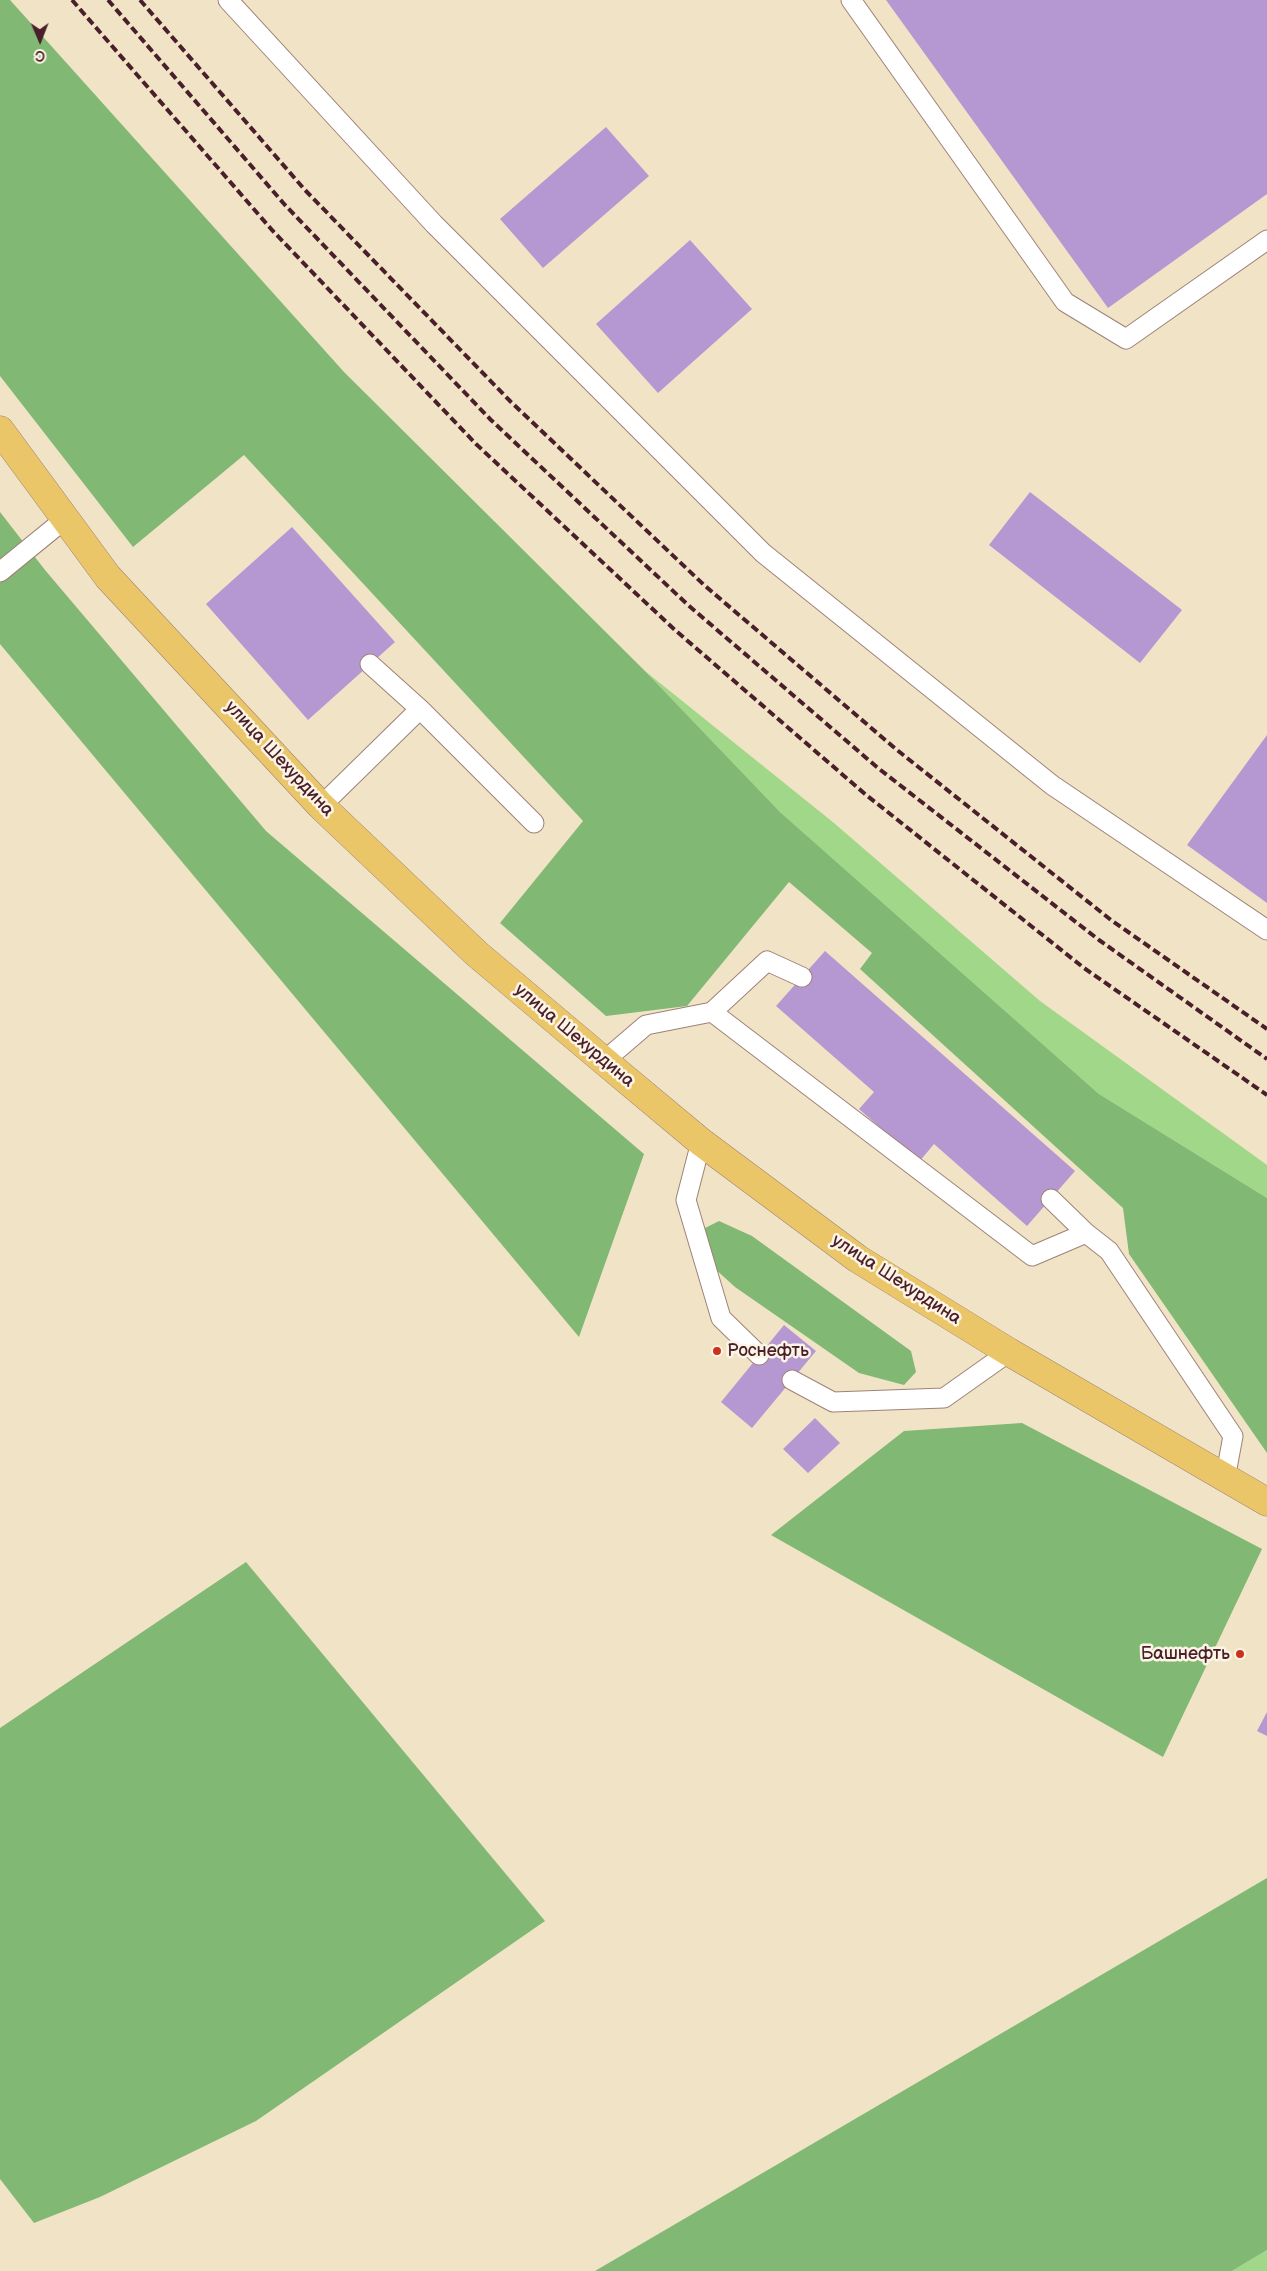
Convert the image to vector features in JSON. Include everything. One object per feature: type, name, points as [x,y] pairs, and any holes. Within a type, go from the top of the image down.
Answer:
[{"type":"main road","name":"улица Шехурдина","points":[[0,430],[108,577],[321,806],[477,954],[702,1142],[858,1259],[1009,1352],[1267,1502]]},
{"type":"lane","points":[[228,0],[434,224],[763,553],[1052,785],[1267,930]]},
{"type":"lane","points":[[852,0],[1065,302],[1126,338],[1267,240]]},
{"type":"lane","points":[[0,572],[65,519]]},
{"type":"lane","points":[[370,664],[420,709],[534,823]]},
{"type":"lane","points":[[321,806],[420,709]]},
{"type":"lane","points":[[604,1061],[646,1025],[712,1012],[767,961],[802,977]]},
{"type":"lane","points":[[712,1012],[1032,1256],[1086,1233]]},
{"type":"lane","points":[[702,1142],[686,1200],[722,1318],[759,1355]]},
{"type":"lane","points":[[1051,1198],[1086,1233],[1109,1251],[1233,1436],[1225,1479]]},
{"type":"lane","points":[[792,1380],[833,1402],[944,1398],[1009,1352]]},
{"type":"green space","points":[[0,0],[10,0],[344,372],[645,671],[780,812],[1099,1094],[1267,1198],[1267,1453],[1129,1254],[1123,1208],[860,969],[872,953],[789,882],[687,1006],[606,1016],[500,923],[583,821],[244,455],[133,547],[0,376]]},
{"type":"green space","points":[[0,512],[45,570],[266,831],[644,1154],[579,1337],[0,644]]},
{"type":"green space","points":[[645,671],[834,823],[1040,1001],[1267,1165],[1267,1198],[1099,1094],[780,812]]},
{"type":"green space","points":[[719,1221],[752,1236],[911,1351],[916,1372],[904,1385],[859,1373],[735,1287],[702,1257],[701,1230]]},
{"type":"green space","points":[[1022,1423],[1262,1549],[1163,1757],[771,1535],[904,1431]]},
{"type":"green space","points":[[246,1562],[545,1921],[256,2121],[100,2197],[34,2223],[0,2179],[0,1728]]},
{"type":"green space","points":[[1267,1878],[1267,2250],[1232,2271],[595,2271]]},
{"type":"green space","points":[[1267,2250],[1267,2271],[1232,2271]]},
{"type":"building","points":[[886,0],[1267,0],[1267,194],[1108,308]]},
{"type":"building","points":[[606,127],[649,176],[543,268],[500,219]]},
{"type":"building","points":[[690,240],[752,309],[658,393],[596,324]]},
{"type":"building","points":[[1030,492],[1182,610],[1140,663],[989,545]]},
{"type":"building","points":[[292,527],[395,642],[308,720],[206,604]]},
{"type":"building","points":[[1267,735],[1267,903],[1187,845]]},
{"type":"building","points":[[825,951],[1075,1171],[1027,1226],[934,1144],[919,1162],[859,1109],[874,1092],[776,1006]]},
{"type":"building","points":[[784,1325],[816,1351],[752,1428],[721,1402]]},
{"type":"building","points":[[815,1418],[840,1443],[808,1473],[783,1449]]},
{"type":"building","points":[[1267,1712],[1267,1736],[1257,1731]]},
{"type":"railway","points":[[72,0],[272,230],[476,444],[675,630],[865,794],[1084,968],[1267,1095]]},
{"type":"railway","points":[[108,0],[285,205],[491,420],[688,605],[878,768],[1099,940],[1267,1059]]},
{"type":"railway","points":[[140,0],[305,190],[511,402],[704,585],[897,750],[1111,920],[1267,1029]]},
{"type":"place","name":"Роснефть","points":[[717,1351]]},
{"type":"place","name":"Башнефть","points":[[1240,1654]]}]
